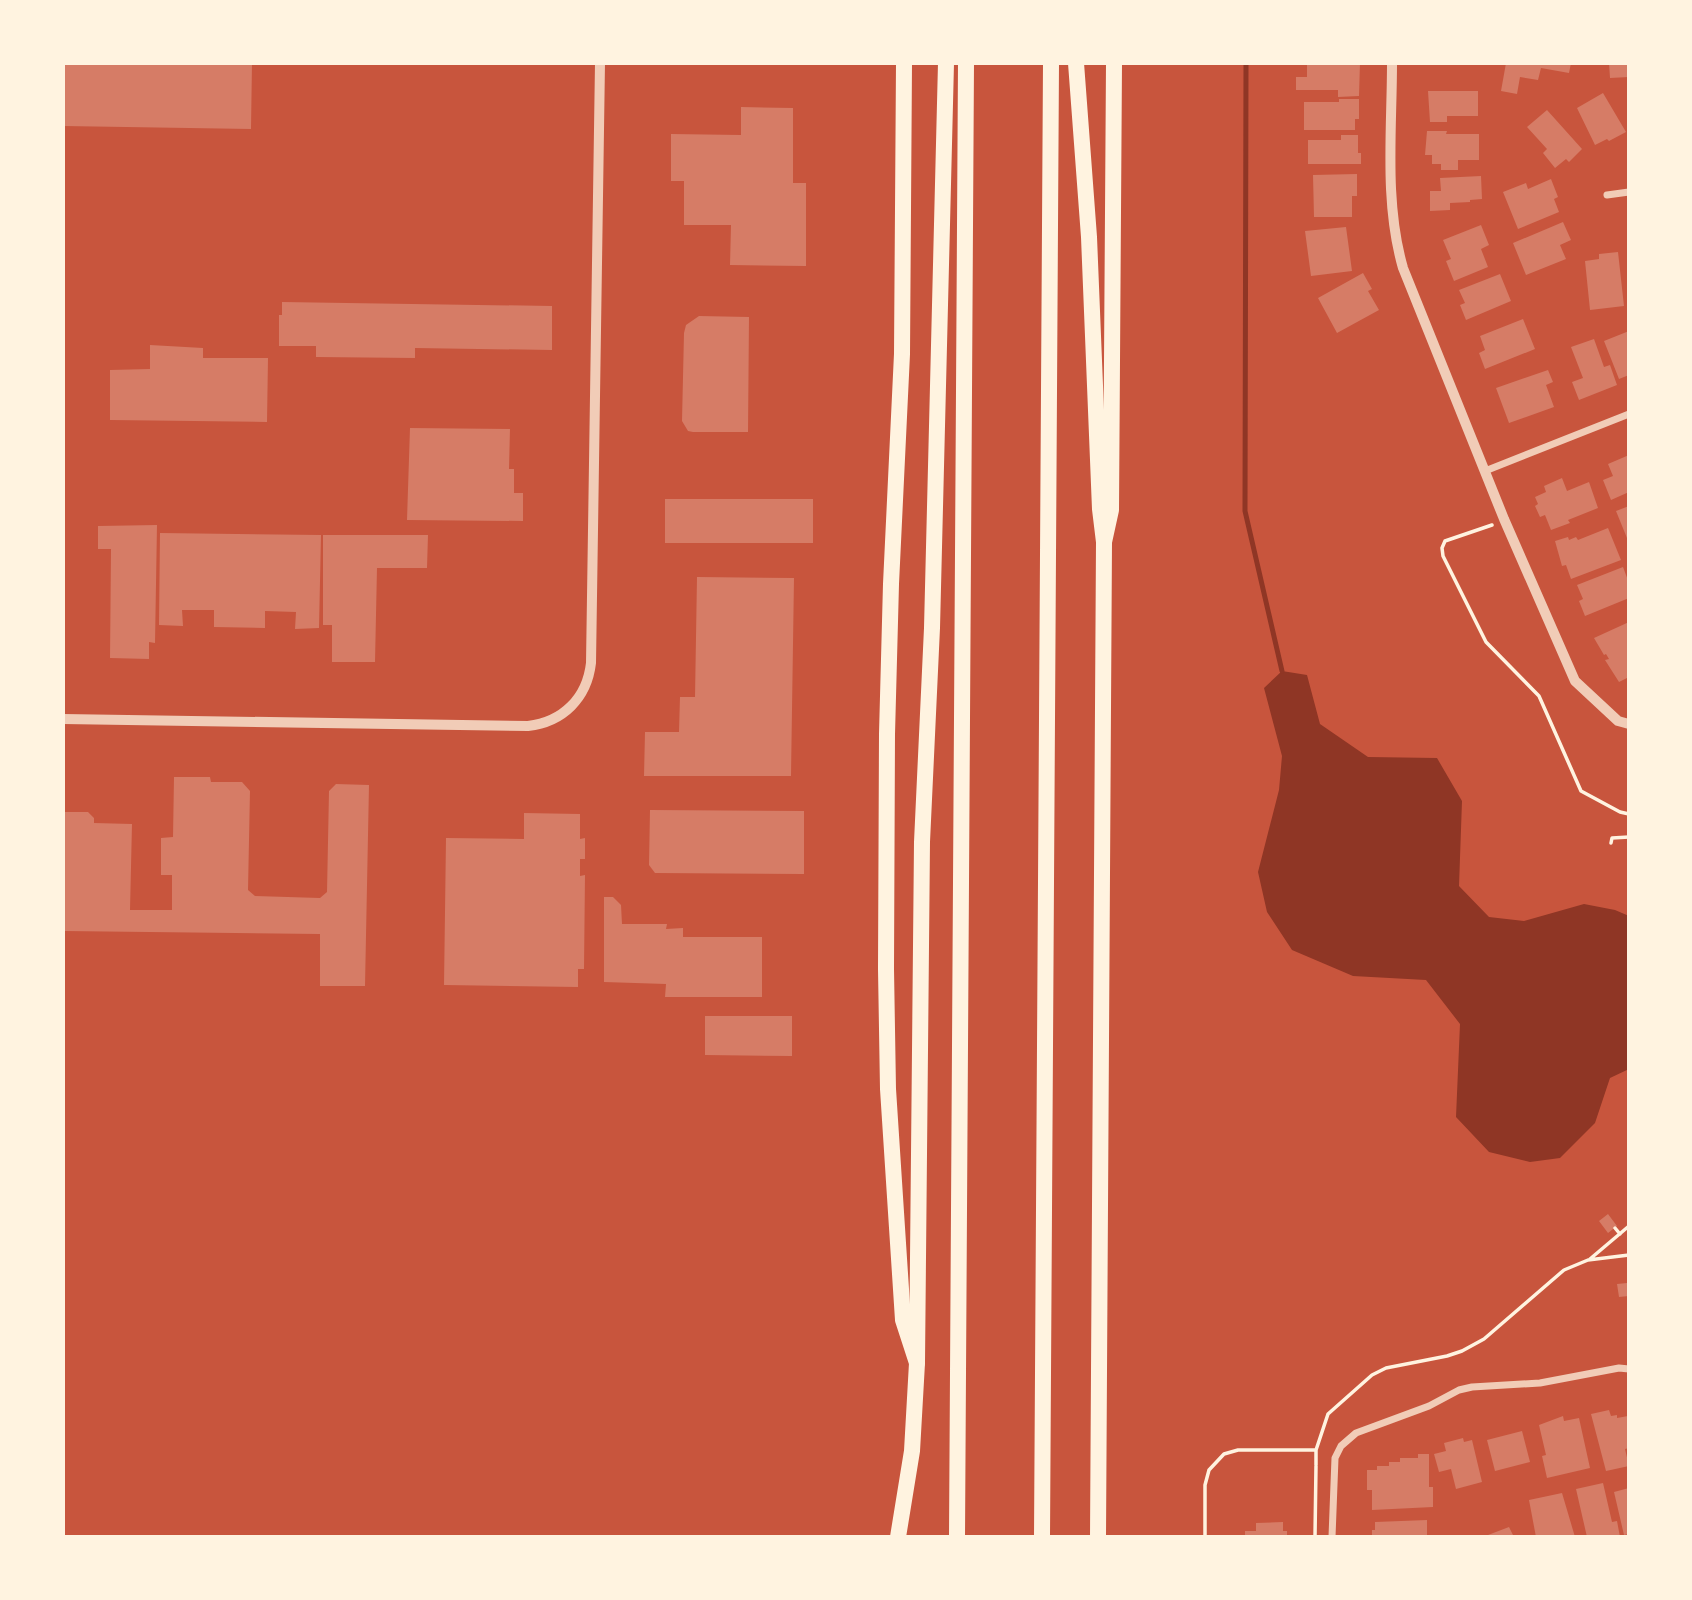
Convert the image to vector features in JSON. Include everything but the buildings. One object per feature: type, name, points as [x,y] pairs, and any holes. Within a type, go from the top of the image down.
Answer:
[{"type":"highway","points":[[904,63],[902,354],[891,584],[886,969],[888,1089],[903,1320],[917,1363]]},
{"type":"highway","points":[[898,1537],[912,1451],[917,1363],[922,865],[932,628],[946,63]]},
{"type":"highway","points":[[957,1537],[966,63]]},
{"type":"highway","points":[[1042,1537],[1051,63]]},
{"type":"highway","points":[[1076,63],[1089,237],[1100,509],[1104,542],[1098,1537]]},
{"type":"highway","points":[[1104,542],[1111,510],[1114,63]]},
{"type":"street","points":[[63,719],[528,726],[550,721],[572,706],[587,681],[590,663],[600,63]]},
{"type":"street","points":[[1392,63],[1392,214],[1395,240],[1404,268],[1504,519],[1575,681],[1618,721],[1629,724]]},
{"type":"street","points":[[1607,195],[1629,192]]},
{"type":"street","points":[[1485,471],[1629,414]]},
{"type":"street","points":[[1332,1537],[1333,1467],[1341,1446],[1356,1433],[1429,1405],[1459,1390],[1540,1383],[1611,1369],[1629,1369]]},
{"type":"path","points":[[1504,519],[1471,534],[1463,533],[1445,541],[1443,556],[1486,642],[1539,696],[1581,791],[1629,814]]},
{"type":"path","points":[[1611,843],[1612,838],[1629,837]]},
{"type":"path","points":[[1588,1260],[1629,1226]]},
{"type":"path","points":[[1615,1228],[1620,1234]]},
{"type":"path","points":[[1315,1537],[1316,1450],[1328,1414],[1372,1376],[1386,1368],[1447,1356],[1484,1339],[1563,1270],[1588,1260],[1629,1255]]},
{"type":"path","points":[[1205,1537],[1205,1485],[1209,1470],[1224,1454],[1238,1450],[1316,1450]]},
{"type":"path","points":[[1316,1466],[1333,1467]]},
{"type":"shaded area","points":[[1282,671],[1307,675],[1320,724],[1368,757],[1437,758],[1462,801],[1459,886],[1489,917],[1524,921],[1584,904],[1615,910],[1629,916],[1629,1069],[1610,1078],[1595,1123],[1560,1158],[1530,1162],[1489,1152],[1456,1117],[1460,1024],[1426,980],[1353,976],[1292,950],[1267,912],[1258,872],[1279,790],[1282,756],[1264,688]]},
{"type":"waterway","points":[[1246,63],[1245,511],[1282,671]]}]
